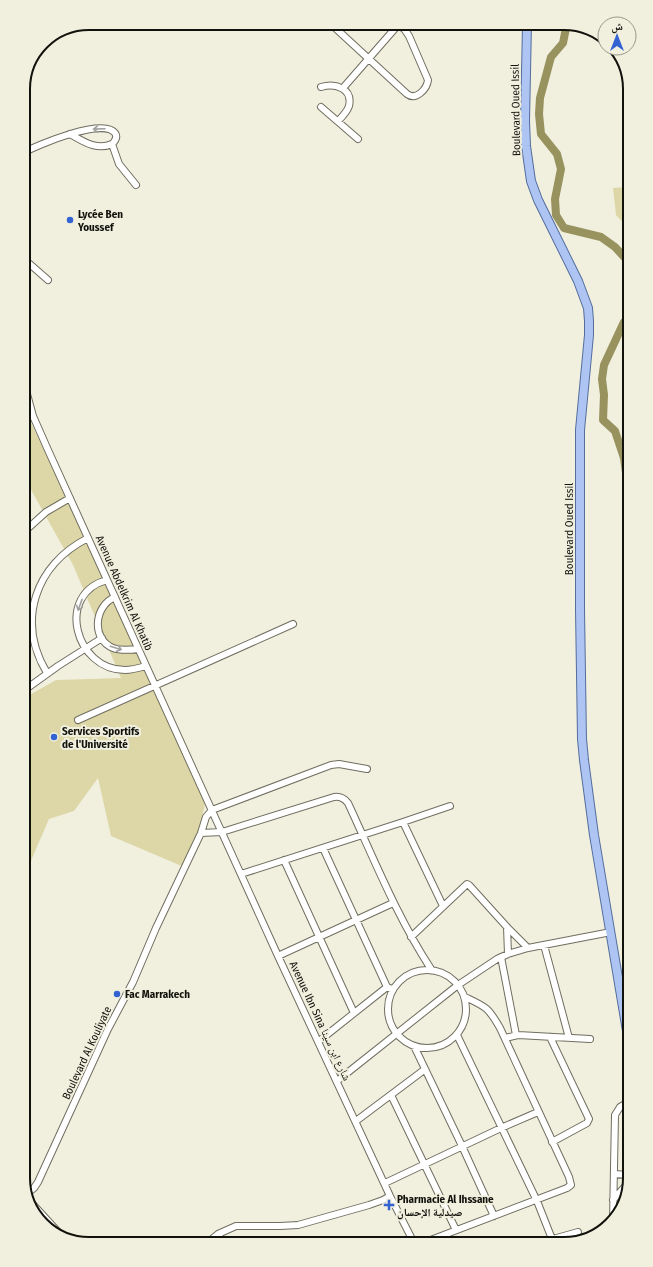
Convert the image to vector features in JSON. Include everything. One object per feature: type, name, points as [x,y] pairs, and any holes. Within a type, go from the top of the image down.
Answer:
[{"type":"main road","name":"Boulevard Oued Issil","points":[[526,30],[525,121],[529,170],[538,200],[584,295],[588,315],[589,335],[580,430],[582,739],[594,835],[623,1006]]},
{"type":"street","points":[[337,30],[410,96],[416,96],[428,83],[427,76],[409,36],[403,30]]},
{"type":"street","points":[[342,88],[393,30]]},
{"type":"street","points":[[321,87],[331,85],[342,88],[348,97],[349,106],[338,121]]},
{"type":"street","points":[[321,107],[358,140]]},
{"type":"street","points":[[30,150],[47,141],[70,134],[88,130],[105,129],[113,132],[116,139],[112,144],[102,146],[89,144],[70,134]]},
{"type":"street","points":[[112,144],[119,164],[136,185]]},
{"type":"street","points":[[30,264],[48,280]]},
{"type":"street","name":"Avenue Abdelkrim Al Khatib","points":[[30,405],[33,416],[212,810]]},
{"type":"street","points":[[30,527],[49,510],[70,498]]},
{"type":"street","points":[[47,673],[31,638],[33,610],[37,595],[43,580],[58,559],[74,546],[88,538]]},
{"type":"street","points":[[107,580],[94,585],[82,598],[78,607],[76,618],[80,639],[85,649],[97,661],[113,669],[129,670],[146,666]]},
{"type":"street","points":[[115,597],[106,602],[99,612],[98,627],[102,638],[113,648],[126,650],[138,649]]},
{"type":"street","points":[[78,720],[293,624]]},
{"type":"street","points":[[30,687],[47,673],[102,638]]},
{"type":"street","points":[[212,810],[331,764],[367,769]]},
{"type":"street","points":[[201,833],[222,832],[337,797],[343,798],[348,803],[393,902],[411,937],[431,969]]},
{"type":"street","points":[[241,874],[450,806]]},
{"type":"street","name":"Avenue Ibn Sina شارع ابن سينا","points":[[212,810],[278,956],[319,1041],[390,1196],[411,1237]]},
{"type":"street","name":"Boulevard Al Kouliyate","points":[[31,1190],[38,1182],[108,1029],[133,982],[156,928],[201,833],[205,819],[212,810]]},
{"type":"street","points":[[402,822],[443,906]]},
{"type":"street","points":[[319,1041],[354,1013],[390,988],[402,978],[416,971],[431,969],[445,974],[458,984],[465,997],[467,1010],[464,1024],[456,1035],[448,1043],[437,1047],[425,1048],[414,1046],[404,1041],[396,1034],[390,1024],[387,1012],[390,988],[355,920],[323,848]]},
{"type":"street","points":[[284,860],[354,1013]]},
{"type":"street","points":[[411,937],[465,885],[468,884],[528,948]]},
{"type":"street","points":[[278,956],[393,902]]},
{"type":"street","points":[[507,927],[508,954]]},
{"type":"street","points":[[337,1081],[458,984],[501,957],[528,948],[611,932]]},
{"type":"street","points":[[544,945],[569,1038]]},
{"type":"street","points":[[501,957],[516,1035]]},
{"type":"street","points":[[438,1237],[536,1201],[567,1188],[570,1185],[569,1177],[504,1038],[490,1012],[485,1007],[465,997]]},
{"type":"street","points":[[456,1035],[536,1201],[551,1237]]},
{"type":"street","points":[[504,1038],[516,1035],[590,1039]]},
{"type":"street","points":[[550,1037],[589,1119],[587,1123],[552,1142]]},
{"type":"street","points":[[414,1046],[494,1216]]},
{"type":"street","points":[[356,1121],[424,1070]]},
{"type":"street","points":[[391,1095],[456,1230]]},
{"type":"street","points":[[613,1211],[616,1115],[620,1107],[623,1105]]},
{"type":"street","points":[[385,1183],[538,1112]]},
{"type":"street","points":[[614,1174],[623,1175]]},
{"type":"street","points":[[613,1200],[621,1191]]},
{"type":"street","points":[[214,1237],[236,1226],[298,1225],[369,1205],[390,1196]]},
{"type":"street","points":[[559,1237],[578,1232]]},
{"type":"shaded area","points":[[623,187],[623,223],[616,215],[613,188]]},
{"type":"shaded area","points":[[30,417],[32,425],[156,685],[206,799],[198,837],[184,867],[111,836],[98,778],[74,811],[49,819],[30,863],[30,695],[56,680],[121,678],[73,565],[30,488]]},
{"type":"waterway","points":[[566,30],[563,43],[551,57],[540,98],[539,114],[541,134],[557,154],[561,169],[555,199],[556,215],[564,228],[601,237],[615,247],[623,256]]},
{"type":"waterway","points":[[623,324],[604,365],[602,379],[604,395],[603,420],[615,431],[623,455]]},
{"type":"place","name":"Lycée Ben Youssef","points":[[70,220]]},
{"type":"place","name":"Services Sportifs de l'Université","points":[[54,737]]},
{"type":"place","name":"Fac Marrakech","points":[[117,994]]},
{"type":"place","name":"Pharmacie Al Ihssane صيدلية الإحسان","points":[[389,1205]]}]
